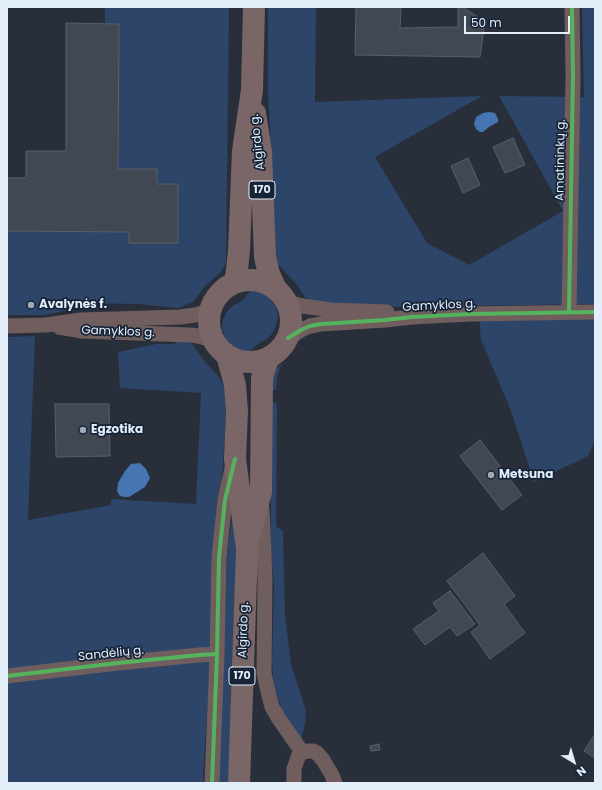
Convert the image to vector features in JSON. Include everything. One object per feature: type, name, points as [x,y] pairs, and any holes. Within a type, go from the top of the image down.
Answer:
[{"type":"main road","name":"Algirdo g.","points":[[235,282],[238,270],[243,151],[252,90],[254,7]]},
{"type":"main road","name":"Algirdo g.","points":[[252,90],[261,152],[265,257],[269,274],[290,311],[291,320],[288,338]]},
{"type":"main road","points":[[210,310],[215,298],[224,289],[235,282],[245,280],[256,280],[267,283],[281,296]]},
{"type":"main road","name":"Algirdo g.","points":[[210,310],[209,325],[220,347],[235,385],[237,411],[235,459],[246,558],[238,783]]},
{"type":"main road","points":[[220,347],[237,360],[248,362],[259,361],[277,352],[288,338]]},
{"type":"main road","name":"Algirdo g.","points":[[246,558],[261,492],[262,379],[269,357]]},
{"type":"street","name":"Amatininkų g.","points":[[569,312],[573,76],[572,7]]},
{"type":"street","name":"Gamyklos g.","points":[[281,296],[303,306],[331,310],[387,312],[412,317]]},
{"type":"street","name":"Gamyklos g.","points":[[7,326],[46,325],[81,320],[180,317],[195,315],[210,310]]},
{"type":"street","name":"Gamyklos g.","points":[[288,338],[305,328],[321,324],[471,314],[595,312]]},
{"type":"street","name":"Gamyklos g.","points":[[46,325],[82,332],[184,334],[198,336],[220,347]]},
{"type":"street","points":[[212,783],[219,558],[225,500],[235,459]]},
{"type":"street","points":[[261,492],[265,580],[264,673],[272,707],[278,719],[302,752]]},
{"type":"street","name":"Sandėlių g.","points":[[7,676],[118,663],[217,654]]},
{"type":"street","points":[[294,783],[294,769],[298,757],[302,752],[309,751],[313,751],[323,760],[335,783]]},
{"type":"shaded area","points":[[105,7],[229,7],[226,263],[221,272],[205,286],[193,302],[178,308],[139,304],[69,303],[67,310],[45,315],[7,315],[7,231],[129,232],[129,243],[178,243],[157,184],[118,169],[119,24],[105,23]]},
{"type":"shaded area","points":[[268,7],[316,7],[315,102],[482,96],[375,157],[427,243],[469,265],[563,211],[499,96],[584,97],[582,7],[595,7],[595,304],[403,307],[320,304],[305,297],[297,285],[278,264],[275,253],[268,92]]},
{"type":"shaded area","points":[[483,113],[495,113],[498,122],[483,132],[480,132],[476,129],[474,124],[476,117]]},
{"type":"shaded area","points":[[250,291],[264,293],[269,297],[276,307],[278,316],[272,334],[267,339],[259,343],[251,350],[249,354],[234,351],[228,345],[222,329],[223,320],[226,313],[231,307],[243,300]]},
{"type":"shaded area","points":[[595,319],[595,440],[588,456],[534,482],[510,408],[481,340],[480,321]]},
{"type":"shaded area","points":[[35,336],[28,520],[111,505],[111,499],[196,504],[201,393],[120,388],[118,352],[156,344],[175,344],[177,339],[187,341],[193,345],[223,384],[226,392],[225,432],[223,466],[214,541],[209,678],[203,783],[7,783],[7,337]]},
{"type":"shaded area","points":[[282,363],[277,377],[276,390],[271,391],[271,382],[276,369]]},
{"type":"shaded area","points":[[271,402],[274,402],[277,405],[276,526],[283,531],[285,615],[291,664],[306,711],[305,724],[301,739],[283,713],[275,690],[273,677],[274,584],[271,553]]},
{"type":"shaded area","points":[[140,463],[146,469],[150,478],[145,487],[129,497],[120,496],[117,491],[118,483],[125,471],[131,464]]},
{"type":"shaded area","points":[[234,505],[236,554],[229,783],[219,783],[227,552]]},
{"type":"building","points":[[356,7],[401,7],[400,28],[458,27],[458,7],[463,7],[485,22],[480,57],[355,55]]},
{"type":"building","points":[[66,23],[119,24],[118,169],[157,169],[157,184],[178,184],[178,243],[129,243],[129,232],[7,231],[7,178],[26,178],[26,151],[66,151]]},
{"type":"building","points":[[513,138],[525,165],[505,173],[493,147]]},
{"type":"building","points":[[468,158],[480,185],[463,193],[451,166]]},
{"type":"building","name":"Egzotika","points":[[55,404],[109,404],[110,456],[56,457]]},
{"type":"building","name":"Metsuna","points":[[480,440],[522,495],[502,510],[460,456]]},
{"type":"building","points":[[483,553],[515,596],[504,604],[525,633],[490,659],[471,632],[480,625],[447,581]]},
{"type":"building","points":[[450,591],[475,624],[457,636],[450,627],[425,645],[413,629],[439,611],[433,603]]},
{"type":"building","points":[[595,734],[595,758],[584,751]]},
{"type":"building","points":[[379,744],[380,750],[371,751],[370,746]]},
{"type":"cycle path","points":[[569,312],[573,76],[572,7]]},
{"type":"cycle path","points":[[288,338],[310,326],[321,324],[471,314],[595,312]]},
{"type":"cycle path","points":[[212,783],[219,557],[225,500],[235,459]]},
{"type":"cycle path","points":[[7,676],[118,663],[217,654]]},
{"type":"place","name":"Avalynės f.","points":[[31,305]]},
{"type":"place","name":"Egzotika","points":[[83,430]]},
{"type":"place","name":"Metsuna","points":[[491,475]]}]
